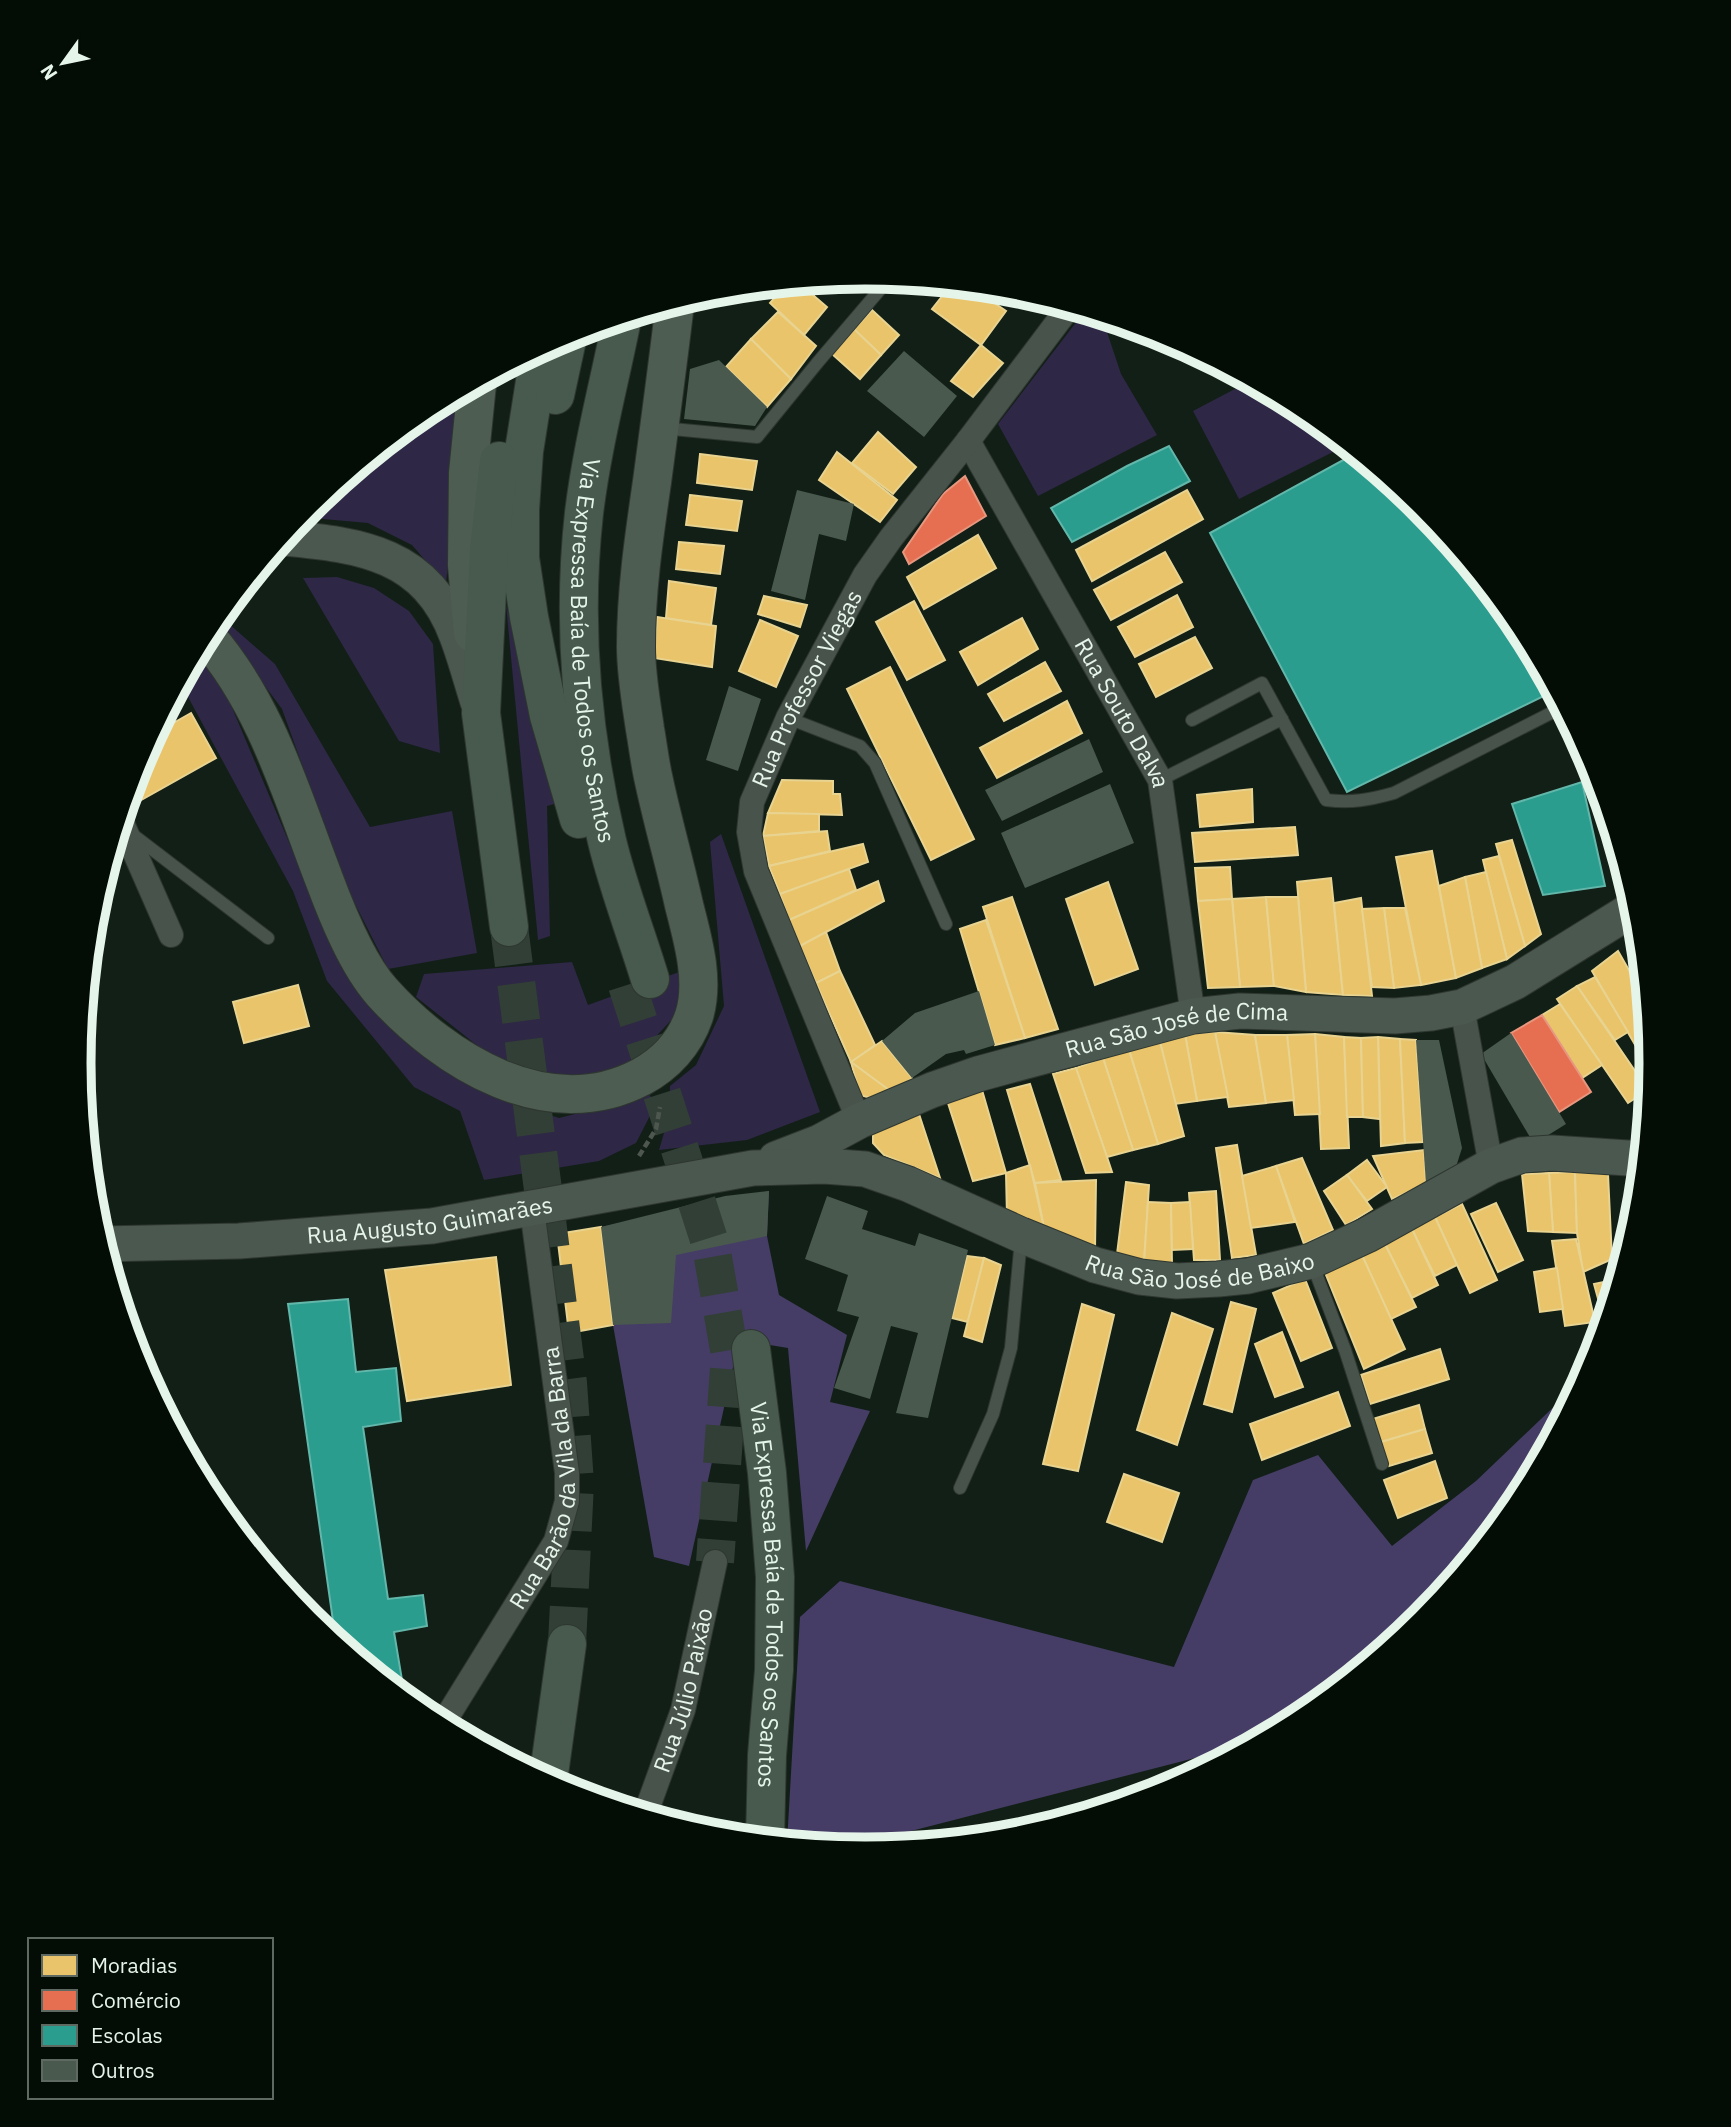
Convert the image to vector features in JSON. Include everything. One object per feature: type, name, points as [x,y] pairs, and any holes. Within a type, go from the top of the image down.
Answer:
[{"type":"highway","name":"Via Expressa Baía de Todos os Santos","points":[[542,676],[549,716],[639,982],[592,772],[581,676],[580,599],[584,514],[597,432],[620,329]]},
{"type":"highway","points":[[542,676],[540,525],[555,394],[565,350]]},
{"type":"highway","points":[[538,362],[524,451],[520,558],[542,676]]},
{"type":"highway","points":[[509,927],[481,713],[489,550],[510,376]]},
{"type":"highway","name":"Via Expressa Baía de Todos os Santos","points":[[751,1349],[767,1473],[775,1577],[774,1670],[767,1755],[765,1831]]},
{"type":"highway","points":[[550,1770],[568,1644]]},
{"type":"main road","points":[[214,645],[250,699],[276,753],[335,909],[362,963],[380,990],[421,1030],[465,1062],[508,1083],[547,1093],[576,1095],[606,1091],[628,1084],[663,1063],[687,1033],[695,1013],[698,983],[688,921],[653,777],[636,651],[638,593],[675,313]]},
{"type":"main road","points":[[476,394],[468,473],[467,565],[481,713]]},
{"type":"main road","points":[[296,539],[359,549],[404,565],[424,582],[442,604],[457,634],[481,713]]},
{"type":"main road","name":"Rua São José de Cima","points":[[753,1168],[820,1142],[859,1121],[932,1090],[978,1074],[1193,1016],[1240,1011],[1395,1016],[1462,1007],[1515,982],[1625,914]]},
{"type":"main road","points":[[859,1121],[857,1134],[865,1169]]},
{"type":"main road","name":"Rua São José de Baixo","points":[[753,1168],[824,1166],[865,1169],[953,1203],[1021,1235],[1095,1265],[1140,1277],[1177,1281],[1248,1276],[1311,1261],[1367,1235],[1491,1166],[1522,1156],[1538,1153],[1634,1158]]},
{"type":"main road","name":"Rua Augusto Guimarães","points":[[112,1244],[239,1241],[432,1226],[753,1168]]},
{"type":"street","name":"Rua Professor Viegas","points":[[859,1121],[756,871],[749,832],[752,802],[788,718],[865,575],[1063,314]]},
{"type":"street","name":"Rua Souto Dalva","points":[[968,441],[1160,780],[1193,1016]]},
{"type":"street","points":[[126,834],[171,935]]},
{"type":"street","points":[[1462,1007],[1491,1166]]},
{"type":"street","name":"Rua Barão da Vila da Barra","points":[[448,1715],[556,1541],[567,1501],[566,1472],[532,1209]]},
{"type":"street","name":"Rua Júlio Paixão","points":[[648,1807],[683,1710],[715,1562]]},
{"type":"lane","points":[[659,428],[757,437],[880,290]]},
{"type":"lane","points":[[1192,720],[1262,683],[1326,800],[1344,802],[1367,801],[1394,793],[1553,712]]},
{"type":"lane","points":[[788,718],[860,747],[875,763],[946,923]]},
{"type":"lane","points":[[1160,780],[1282,719]]},
{"type":"lane","points":[[128,829],[268,938]]},
{"type":"lane","points":[[960,1488],[993,1414],[1011,1348],[1021,1235]]},
{"type":"lane","points":[[1311,1261],[1345,1350],[1382,1464]]},
{"type":"path","points":[[637,1159],[656,1129],[661,1103]]},
{"type":"shaded area","points":[[1079,319],[1105,327],[1121,374],[1157,435],[1038,496],[998,424]]},
{"type":"shaded area","points":[[1240,386],[1338,450],[1239,499],[1193,411]]},
{"type":"shaded area","points":[[463,403],[446,584],[412,545],[368,523],[316,518],[394,449]]},
{"type":"shaded area","points":[[337,577],[374,588],[409,611],[433,644],[440,753],[399,741],[303,578]]},
{"type":"shaded area","points":[[506,605],[565,801],[547,806],[550,936],[538,940]]},
{"type":"shaded area","points":[[229,624],[275,664],[370,827],[452,811],[477,953],[388,969],[345,884],[282,709],[224,630]]},
{"type":"shaded area","points":[[205,660],[222,684],[335,951],[499,1098],[559,1118],[650,1095],[654,1108],[636,1143],[599,1161],[484,1180],[460,1111],[414,1087],[327,981],[293,891],[186,693]]},
{"type":"shaded area","points":[[721,834],[820,1112],[747,1140],[659,1150],[669,1116],[670,1086],[696,1065],[724,1006],[710,842]]},
{"type":"shaded area","points":[[572,962],[588,1005],[682,971],[679,1012],[630,1064],[579,1078],[503,1066],[416,997],[424,974]]},
{"type":"shaded area","points":[[769,1191],[767,1236],[779,1295],[847,1335],[830,1402],[870,1411],[806,1551],[788,1348],[739,1340],[689,1566],[654,1557],[613,1325],[601,1227]]},
{"type":"shaded area","points":[[1564,1397],[1536,1451],[1509,1494],[1448,1574],[1413,1611],[1337,1678],[1296,1707],[1220,1751],[887,1837],[788,1833],[800,1617],[840,1581],[1174,1667],[1253,1480],[1318,1455],[1392,1546],[1476,1481]]},
{"type":"building: Moradias","points":[[809,292],[827,307],[804,335],[770,303],[777,295]]},
{"type":"building: Moradias","points":[[944,294],[989,300],[1006,311],[981,345],[932,309]]},
{"type":"building: Moradias","points":[[872,310],[899,335],[881,355],[854,329]]},
{"type":"building: Moradias","points":[[778,312],[816,346],[791,379],[751,339]]},
{"type":"building: Moradias","points":[[854,329],[881,355],[860,379],[832,354]]},
{"type":"building: Moradias","points":[[751,339],[791,379],[767,407],[726,367]]},
{"type":"building: Moradias","points":[[981,345],[1003,363],[973,397],[951,381]]},
{"type":"building: Moradias","points":[[878,432],[916,467],[893,494],[852,463]]},
{"type":"building: Moradias","points":[[837,452],[897,500],[880,522],[819,480]]},
{"type":"building: Moradias","points":[[700,454],[757,461],[752,490],[697,483]]},
{"type":"building: Moradias","points":[[1187,490],[1203,519],[1092,581],[1076,550]]},
{"type":"building: Moradias","points":[[690,495],[742,501],[737,531],[686,525]]},
{"type":"building: Moradias","points":[[978,535],[996,568],[924,609],[907,577]]},
{"type":"building: Moradias","points":[[679,542],[724,546],[720,574],[676,569]]},
{"type":"building: Moradias","points":[[1165,552],[1182,582],[1111,620],[1094,590]]},
{"type":"building: Moradias","points":[[669,581],[716,588],[711,625],[666,618]]},
{"type":"building: Moradias","points":[[1177,595],[1193,627],[1135,657],[1118,627]]},
{"type":"building: Moradias","points":[[764,596],[807,605],[800,627],[758,614]]},
{"type":"building: Moradias","points":[[914,601],[945,660],[907,680],[876,622]]},
{"type":"building: Moradias","points":[[657,617],[716,626],[712,667],[654,658]]},
{"type":"building: Moradias","points":[[1022,618],[1038,649],[978,685],[960,652]]},
{"type":"building: Moradias","points":[[760,620],[798,636],[776,687],[739,671]]},
{"type":"building: Moradias","points":[[1195,637],[1212,668],[1156,697],[1139,664]]},
{"type":"building: Moradias","points":[[1045,662],[1061,691],[1004,721],[988,694]]},
{"type":"building: Moradias","points":[[890,667],[974,839],[931,860],[847,689]]},
{"type":"building: Moradias","points":[[1067,701],[1082,733],[997,778],[980,748]]},
{"type":"building: Moradias","points":[[191,713],[216,758],[137,803],[150,767],[169,726]]},
{"type":"building: Moradias","points":[[782,780],[833,781],[833,794],[840,794],[842,815],[768,813]]},
{"type":"building: Moradias","points":[[1252,789],[1253,822],[1200,827],[1197,795]]},
{"type":"building: Moradias","points":[[768,813],[819,814],[819,831],[763,836]]},
{"type":"building: Moradias","points":[[1295,827],[1298,855],[1195,862],[1192,833]]},
{"type":"building: Moradias","points":[[827,831],[830,851],[769,866],[763,836]]},
{"type":"building: Moradias","points":[[1512,840],[1541,934],[1525,946],[1496,844]]},
{"type":"building: Moradias","points":[[863,844],[868,862],[780,894],[769,866]]},
{"type":"building: Moradias","points":[[1432,851],[1456,978],[1421,985],[1396,857]]},
{"type":"building: Moradias","points":[[1499,856],[1525,946],[1507,959],[1483,860]]},
{"type":"building: Moradias","points":[[1230,867],[1232,899],[1198,901],[1195,868]]},
{"type":"building: Moradias","points":[[849,869],[856,890],[789,920],[780,894]]},
{"type":"building: Moradias","points":[[1486,872],[1507,959],[1482,968],[1465,877]]},
{"type":"building: Moradias","points":[[1465,877],[1482,968],[1456,978],[1439,886]]},
{"type":"building: Moradias","points":[[1331,878],[1343,995],[1306,992],[1297,882]]},
{"type":"building: Moradias","points":[[878,881],[884,901],[800,946],[789,920]]},
{"type":"building: Moradias","points":[[1108,882],[1138,969],[1095,985],[1066,899]]},
{"type":"building: Moradias","points":[[1012,897],[1058,1029],[1025,1038],[983,907]]},
{"type":"building: Moradias","points":[[1266,897],[1274,986],[1240,987],[1232,899]]},
{"type":"building: Moradias","points":[[1266,897],[1298,897],[1306,992],[1274,986]]},
{"type":"building: Moradias","points":[[1361,898],[1372,996],[1343,995],[1334,903]]},
{"type":"building: Moradias","points":[[1232,899],[1240,987],[1208,988],[1198,901]]},
{"type":"building: Moradias","points":[[1384,908],[1405,908],[1421,985],[1394,988]]},
{"type":"building: Moradias","points":[[1384,908],[1394,988],[1372,987],[1362,909]]},
{"type":"building: Moradias","points":[[986,920],[1025,1038],[995,1045],[960,929]]},
{"type":"building: Moradias","points":[[826,932],[840,971],[816,983],[800,946]]},
{"type":"building: Moradias","points":[[1618,951],[1635,980],[1640,1052],[1592,971]]},
{"type":"building: Moradias","points":[[840,971],[875,1045],[851,1062],[816,983]]},
{"type":"building: Moradias","points":[[1595,977],[1628,1032],[1615,1040],[1577,986]]},
{"type":"building: Moradias","points":[[298,985],[309,1026],[244,1043],[233,1002]]},
{"type":"building: Moradias","points":[[1577,986],[1639,1077],[1639,1096],[1628,1103],[1557,999]]},
{"type":"building: Moradias","points":[[1560,1004],[1602,1065],[1582,1078],[1542,1015]]},
{"type":"building: Moradias","points":[[1215,1032],[1255,1035],[1266,1103],[1229,1107]]},
{"type":"building: Moradias","points":[[1215,1032],[1228,1097],[1197,1101],[1185,1034]]},
{"type":"building: Moradias","points":[[1185,1034],[1197,1101],[1175,1104],[1160,1042]]},
{"type":"building: Moradias","points":[[1315,1034],[1344,1037],[1349,1148],[1321,1149]]},
{"type":"building: Moradias","points":[[1315,1034],[1320,1114],[1295,1115],[1287,1035]]},
{"type":"building: Moradias","points":[[1255,1035],[1287,1035],[1294,1100],[1266,1103]]},
{"type":"building: Moradias","points":[[1344,1037],[1361,1038],[1363,1117],[1347,1117]]},
{"type":"building: Moradias","points":[[1378,1037],[1400,1039],[1405,1143],[1381,1146]]},
{"type":"building: Moradias","points":[[1378,1037],[1380,1119],[1363,1117],[1361,1038]]},
{"type":"building: Moradias","points":[[1400,1039],[1416,1040],[1423,1142],[1405,1143]]},
{"type":"building: Moradias","points":[[882,1041],[912,1078],[893,1093],[851,1062]]},
{"type":"building: Moradias","points":[[1160,1042],[1184,1136],[1158,1144],[1129,1050]]},
{"type":"building: Moradias","points":[[1129,1050],[1158,1144],[1133,1150],[1103,1058]]},
{"type":"building: Moradias","points":[[1103,1058],[1133,1150],[1107,1157],[1076,1068]]},
{"type":"building: Moradias","points":[[851,1062],[893,1093],[881,1101],[860,1095]]},
{"type":"building: Moradias","points":[[1076,1068],[1112,1172],[1086,1173],[1053,1074]]},
{"type":"building: Moradias","points":[[1030,1084],[1061,1180],[1035,1183],[1007,1090]]},
{"type":"building: Moradias","points":[[982,1090],[1006,1173],[973,1181],[948,1103]]},
{"type":"building: Moradias","points":[[918,1111],[940,1178],[884,1155],[873,1143],[873,1126]]},
{"type":"building: Moradias","points":[[1237,1145],[1256,1255],[1232,1258],[1216,1148]]},
{"type":"building: Moradias","points":[[1424,1150],[1426,1184],[1392,1199],[1373,1156]]},
{"type":"building: Moradias","points":[[1302,1158],[1333,1230],[1304,1244],[1276,1166]]},
{"type":"building: Moradias","points":[[1367,1160],[1387,1187],[1367,1201],[1347,1175]]},
{"type":"building: Moradias","points":[[1030,1165],[1045,1232],[1007,1217],[1006,1173]]},
{"type":"building: Moradias","points":[[1276,1166],[1295,1222],[1251,1228],[1242,1176]]},
{"type":"building: Moradias","points":[[1575,1172],[1577,1233],[1553,1232],[1549,1173]]},
{"type":"building: Moradias","points":[[1575,1172],[1608,1174],[1612,1259],[1583,1272],[1577,1233]]},
{"type":"building: Moradias","points":[[1549,1173],[1553,1232],[1528,1231],[1522,1174]]},
{"type":"building: Moradias","points":[[1347,1175],[1372,1209],[1346,1225],[1324,1191]]},
{"type":"building: Moradias","points":[[1096,1180],[1095,1250],[1045,1232],[1035,1183]]},
{"type":"building: Moradias","points":[[1126,1182],[1149,1185],[1144,1263],[1117,1254]]},
{"type":"building: Moradias","points":[[1216,1191],[1220,1260],[1194,1260],[1189,1193]]},
{"type":"building: Moradias","points":[[1148,1202],[1171,1203],[1172,1265],[1144,1263]]},
{"type":"building: Moradias","points":[[1190,1202],[1193,1249],[1172,1250],[1171,1203]]},
{"type":"building: Moradias","points":[[1496,1203],[1523,1260],[1498,1272],[1471,1214]]},
{"type":"building: Moradias","points":[[1462,1204],[1497,1280],[1470,1293],[1435,1217]]},
{"type":"building: Moradias","points":[[1435,1217],[1457,1265],[1435,1276],[1412,1229]]},
{"type":"building: Moradias","points":[[601,1227],[613,1325],[569,1333],[557,1234]]},
{"type":"building: Moradias","points":[[1412,1229],[1438,1285],[1412,1298],[1384,1242]]},
{"type":"building: Moradias","points":[[1576,1239],[1595,1322],[1565,1326],[1552,1241]]},
{"type":"building: Moradias","points":[[1384,1242],[1416,1307],[1391,1319],[1361,1253]]},
{"type":"building: Moradias","points":[[1361,1253],[1405,1349],[1364,1369],[1324,1270]]},
{"type":"building: Moradias","points":[[967,1256],[984,1258],[968,1322],[952,1318]]},
{"type":"building: Moradias","points":[[496,1257],[511,1385],[407,1401],[385,1270]]},
{"type":"building: Moradias","points":[[984,1258],[1001,1265],[982,1342],[964,1336]]},
{"type":"building: Moradias","points":[[1557,1268],[1563,1309],[1540,1312],[1534,1272]]},
{"type":"building: Moradias","points":[[1305,1279],[1332,1348],[1301,1361],[1273,1293]]},
{"type":"building: Moradias","points":[[1609,1281],[1600,1307],[1594,1284]]},
{"type":"building: Moradias","points":[[1231,1302],[1256,1309],[1232,1412],[1204,1404]]},
{"type":"building: Moradias","points":[[1082,1304],[1114,1315],[1078,1471],[1043,1464]]},
{"type":"building: Moradias","points":[[1172,1313],[1213,1329],[1177,1445],[1137,1430]]},
{"type":"building: Moradias","points":[[1282,1332],[1303,1387],[1275,1397],[1255,1344]]},
{"type":"building: Moradias","points":[[1440,1349],[1449,1379],[1370,1404],[1361,1375]]},
{"type":"building: Moradias","points":[[1338,1392],[1350,1426],[1262,1460],[1250,1424]]},
{"type":"building: Moradias","points":[[1419,1405],[1425,1429],[1381,1442],[1373,1419]]},
{"type":"building: Moradias","points":[[1425,1429],[1432,1453],[1389,1466],[1381,1442]]},
{"type":"building: Moradias","points":[[1435,1461],[1447,1498],[1398,1518],[1384,1480]]},
{"type":"building: Moradias","points":[[1124,1474],[1179,1493],[1162,1542],[1107,1522]]},
{"type":"building: Comércio","points":[[965,476],[986,516],[909,564],[903,552],[943,494]]},
{"type":"building: Comércio","points":[[1542,1015],[1591,1092],[1559,1112],[1511,1033]]},
{"type":"building: Escolas","points":[[1169,446],[1190,481],[1072,542],[1051,508]]},
{"type":"building: Escolas","points":[[1348,458],[1413,516],[1448,553],[1509,633],[1546,695],[1347,792],[1210,533]]},
{"type":"building: Escolas","points":[[1582,782],[1605,886],[1543,895],[1512,804]]},
{"type":"building: Escolas","points":[[348,1299],[356,1372],[396,1368],[401,1421],[363,1427],[388,1599],[423,1595],[427,1626],[394,1632],[403,1684],[334,1626],[288,1304]]},
{"type":"building: Outros","points":[[904,351],[957,396],[924,437],[867,391]]},
{"type":"building: Outros","points":[[719,360],[767,407],[755,426],[684,419],[690,369]]},
{"type":"building: Outros","points":[[797,490],[854,504],[846,541],[819,534],[805,600],[771,591]]},
{"type":"building: Outros","points":[[729,686],[761,699],[738,771],[706,760]]},
{"type":"building: Outros","points":[[1089,739],[1103,772],[1002,821],[985,790]]},
{"type":"building: Outros","points":[[1110,784],[1134,843],[1025,888],[1001,833]]},
{"type":"building: Outros","points":[[979,991],[995,1045],[966,1054],[964,1050],[946,1054],[912,1078],[882,1041],[915,1013]]},
{"type":"building: Outros","points":[[1511,1033],[1566,1124],[1534,1144],[1481,1054]]},
{"type":"building: Outros","points":[[1416,1040],[1439,1040],[1462,1148],[1455,1170],[1426,1184]]},
{"type":"building: Outros","points":[[769,1191],[767,1236],[676,1255],[671,1323],[613,1325],[601,1227],[725,1196]]},
{"type":"building: Outros","points":[[827,1196],[868,1211],[862,1229],[915,1246],[919,1233],[968,1250],[928,1418],[896,1413],[918,1333],[891,1326],[870,1399],[834,1388],[859,1317],[837,1311],[848,1275],[805,1259]]},
{"type":"tunnel","points":[[509,927],[568,1383],[575,1483],[567,1644]]},
{"type":"tunnel","points":[[627,985],[711,1246],[730,1355],[715,1562]]}]
